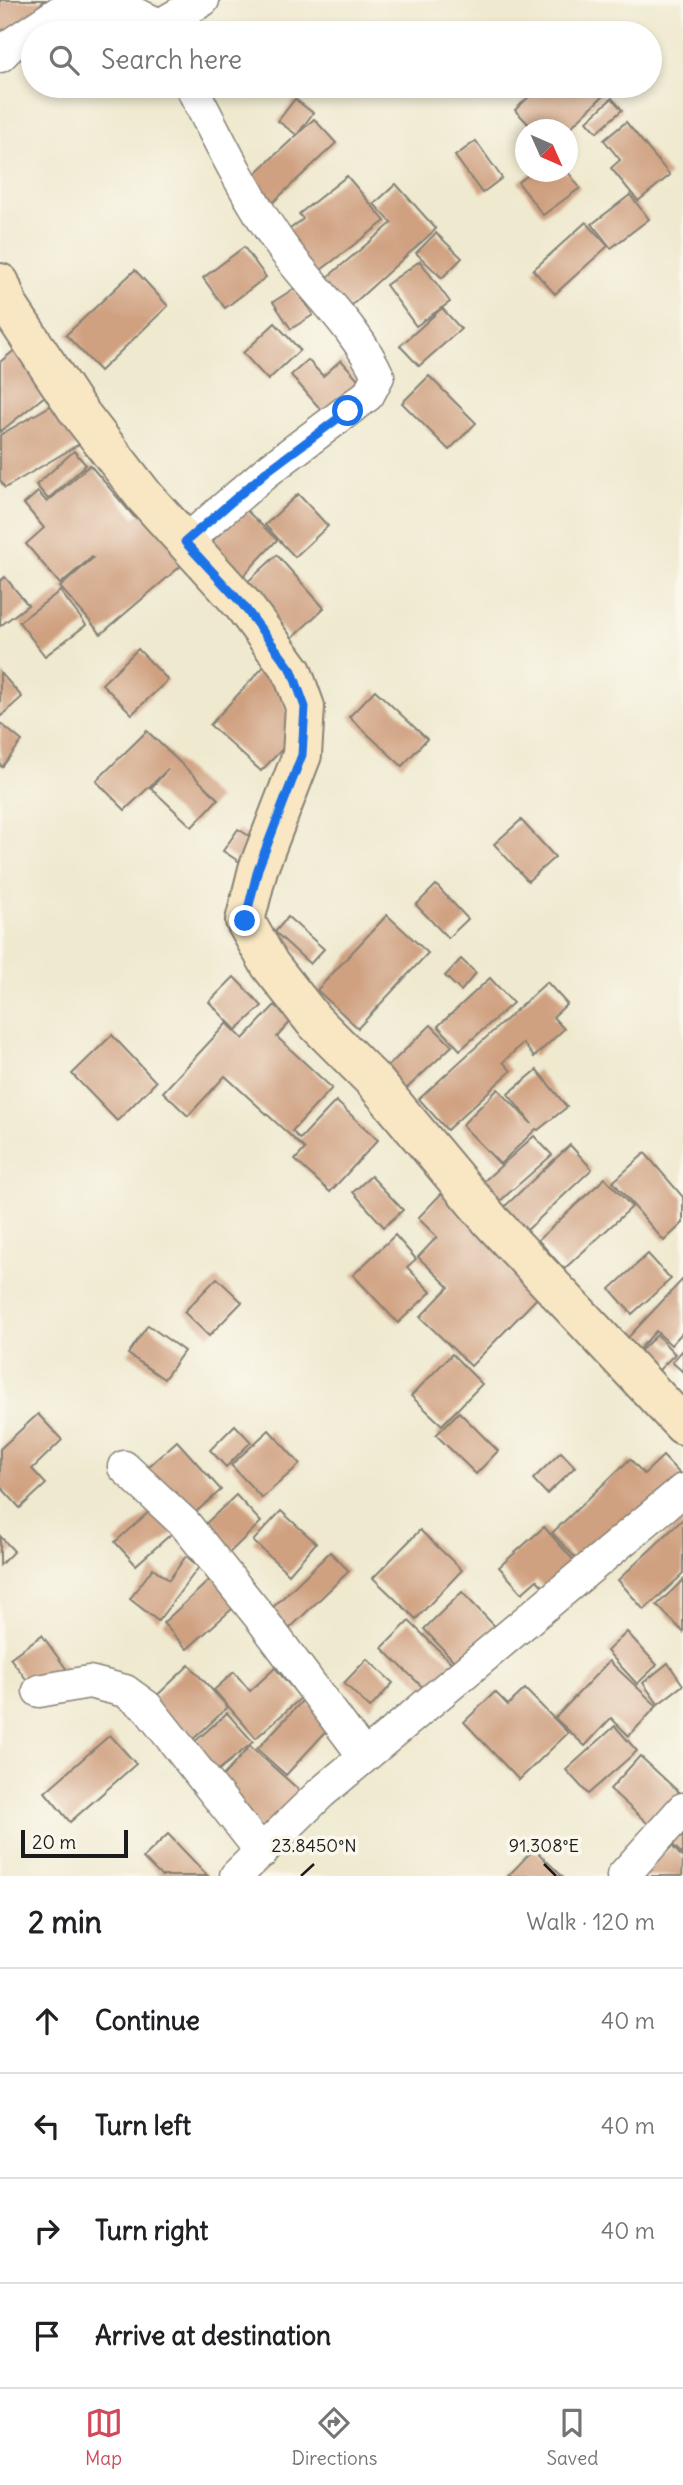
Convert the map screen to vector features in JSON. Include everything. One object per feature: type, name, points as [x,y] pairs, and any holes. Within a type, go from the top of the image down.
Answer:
[{"type":"street","points":[[173,21],[203,0]]},
{"type":"street","points":[[45,21],[66,7],[122,8],[147,21]]},
{"type":"street","points":[[0,56],[21,38]]},
{"type":"street","points":[[185,542],[266,472],[368,395],[378,376],[364,349],[281,246],[248,196],[197,98]]},
{"type":"street","points":[[0,284],[9,307],[76,408],[145,497],[243,605],[292,671],[305,707],[302,755],[258,869],[245,921],[270,965],[314,1021],[374,1081],[491,1221],[683,1425]]},
{"type":"street","points":[[124,1467],[184,1524],[260,1617],[364,1756]]},
{"type":"street","points":[[236,1876],[321,1793],[683,1490]]},
{"type":"street","points":[[38,1691],[89,1682],[125,1691],[147,1707],[262,1852]]},
{"type":"street","points":[[623,1876],[683,1809]]},
{"type":"building","points":[[0,0],[45,0],[21,21],[0,42]]},
{"type":"building","points":[[528,98],[601,98],[578,120],[524,119],[515,110]]},
{"type":"building","points":[[612,98],[622,110],[597,132],[587,121]]},
{"type":"building","points":[[295,99],[313,113],[297,135],[278,121]]},
{"type":"building","points":[[314,119],[336,143],[268,207],[245,183]]},
{"type":"building","points":[[626,122],[670,175],[638,201],[611,168],[620,160],[604,140]]},
{"type":"building","points":[[476,141],[502,178],[482,193],[455,156]]},
{"type":"building","points":[[347,176],[385,221],[313,276],[281,236],[303,219],[299,214]]},
{"type":"building","points":[[518,182],[576,182],[580,188],[543,215]]},
{"type":"building","points":[[396,184],[436,229],[343,313],[318,285],[392,223],[374,204]]},
{"type":"building","points":[[630,195],[649,219],[611,248],[592,224]]},
{"type":"building","points":[[586,222],[608,246],[555,294],[533,270]]},
{"type":"building","points":[[436,233],[462,258],[442,278],[416,253]]},
{"type":"building","points":[[244,247],[266,277],[225,308],[203,278]]},
{"type":"building","points":[[420,261],[450,302],[416,326],[386,285]]},
{"type":"building","points":[[135,270],[168,306],[100,371],[66,335]]},
{"type":"building","points":[[295,288],[313,315],[291,329],[273,302]]},
{"type":"building","points":[[442,308],[461,329],[419,366],[400,346]]},
{"type":"building","points":[[275,323],[300,350],[268,380],[243,353]]},
{"type":"building","points":[[16,349],[51,391],[0,432],[0,362]]},
{"type":"building","points":[[308,360],[323,376],[341,360],[364,386],[328,418],[291,375]]},
{"type":"building","points":[[429,376],[476,423],[449,450],[402,403]]},
{"type":"building","points":[[57,402],[81,443],[5,488],[0,480],[0,435]]},
{"type":"building","points":[[74,451],[86,465],[48,499],[36,485]]},
{"type":"building","points":[[90,465],[135,518],[152,503],[195,554],[101,634],[60,587],[93,558],[60,584],[26,544],[44,528],[24,504],[38,492],[47,502]]},
{"type":"building","points":[[298,494],[328,526],[295,557],[265,525]]},
{"type":"building","points":[[244,508],[277,540],[240,579],[206,548]]},
{"type":"building","points":[[277,555],[324,608],[291,639],[243,586]]},
{"type":"building","points":[[5,577],[28,605],[0,626],[0,581]]},
{"type":"building","points":[[60,591],[86,625],[45,656],[19,622]]},
{"type":"building","points":[[138,649],[168,680],[132,714],[102,684]]},
{"type":"building","points":[[268,662],[297,734],[261,771],[210,725]]},
{"type":"building","points":[[0,672],[22,697],[0,717]]},
{"type":"building","points":[[375,690],[427,739],[402,766],[349,717]]},
{"type":"building","points":[[0,723],[22,741],[2,767],[0,765]]},
{"type":"building","points":[[147,731],[218,799],[192,827],[151,788],[168,769],[125,810],[96,781]]},
{"type":"building","points":[[521,820],[555,857],[528,881],[494,844]]},
{"type":"building","points":[[238,829],[257,841],[243,864],[223,851]]},
{"type":"building","points":[[436,885],[468,919],[448,938],[416,905]]},
{"type":"building","points":[[387,915],[428,953],[358,1028],[317,990]]},
{"type":"building","points":[[288,917],[324,949],[310,964],[275,932]]},
{"type":"building","points":[[461,959],[476,973],[461,991],[445,976]]},
{"type":"building","points":[[234,977],[262,1006],[236,1030],[209,1002]]},
{"type":"building","points":[[490,978],[513,1003],[460,1050],[438,1026]]},
{"type":"building","points":[[547,982],[567,1004],[553,1017],[564,1029],[534,1057],[523,1043],[503,1062],[511,1071],[447,1130],[419,1099]]},
{"type":"building","points":[[275,1005],[292,1020],[277,1037],[332,1088],[292,1131],[300,1139],[336,1101],[378,1140],[330,1192],[295,1160],[305,1149],[225,1076],[188,1116],[163,1092],[227,1023],[243,1039]]},
{"type":"building","points":[[431,1025],[452,1046],[404,1091],[384,1070]]},
{"type":"building","points":[[112,1035],[156,1082],[117,1121],[72,1074]]},
{"type":"building","points":[[537,1070],[567,1107],[536,1129],[500,1164],[462,1125],[498,1089],[532,1124],[508,1094]]},
{"type":"building","points":[[534,1136],[552,1155],[500,1201],[483,1182]]},
{"type":"building","points":[[570,1145],[592,1169],[525,1232],[502,1209]]},
{"type":"building","points":[[645,1153],[683,1197],[683,1223],[664,1241],[613,1182]]},
{"type":"building","points":[[371,1176],[403,1210],[384,1227],[353,1192]]},
{"type":"building","points":[[605,1178],[632,1207],[564,1269],[538,1240]]},
{"type":"building","points":[[442,1193],[544,1291],[471,1366],[420,1317],[449,1287],[418,1257],[437,1237],[418,1218]]},
{"type":"building","points":[[395,1235],[416,1259],[407,1267],[431,1292],[398,1323],[353,1275]]},
{"type":"building","points":[[648,1254],[671,1279],[632,1314],[610,1289]]},
{"type":"building","points":[[217,1278],[242,1302],[209,1336],[184,1312]]},
{"type":"building","points":[[683,1279],[683,1332],[671,1345],[656,1331],[634,1355],[622,1344]]},
{"type":"building","points":[[148,1325],[184,1351],[164,1379],[128,1354]]},
{"type":"building","points":[[657,1335],[675,1354],[653,1376],[635,1356]]},
{"type":"building","points":[[683,1350],[683,1372],[672,1362]]},
{"type":"building","points":[[452,1354],[482,1384],[442,1425],[411,1396]]},
{"type":"building","points":[[459,1412],[498,1451],[476,1474],[436,1435]]},
{"type":"building","points":[[38,1414],[62,1440],[32,1469],[46,1484],[20,1508],[0,1486],[0,1449]]},
{"type":"building","points":[[235,1425],[251,1442],[226,1467],[210,1450]]},
{"type":"building","points":[[269,1430],[300,1464],[262,1498],[231,1465]]},
{"type":"building","points":[[177,1441],[221,1490],[136,1565],[115,1542],[160,1502],[137,1477]]},
{"type":"building","points":[[561,1452],[575,1467],[547,1494],[533,1479]]},
{"type":"building","points":[[663,1456],[683,1477],[590,1573],[552,1533],[630,1459],[644,1474]]},
{"type":"building","points":[[236,1495],[261,1522],[225,1557],[199,1530]]},
{"type":"building","points":[[281,1511],[316,1543],[289,1574],[253,1541]]},
{"type":"building","points":[[683,1519],[683,1574],[644,1610],[618,1580]]},
{"type":"building","points":[[544,1527],[585,1573],[555,1600],[537,1580],[522,1593],[499,1567]]},
{"type":"building","points":[[420,1530],[462,1570],[416,1619],[373,1578]]},
{"type":"building","points":[[0,1536],[14,1551],[0,1565]]},
{"type":"building","points":[[330,1552],[349,1571],[286,1632],[267,1613]]},
{"type":"building","points":[[186,1556],[199,1567],[158,1621],[130,1599],[153,1568],[169,1580]]},
{"type":"building","points":[[216,1574],[241,1601],[187,1649],[163,1623]]},
{"type":"building","points":[[683,1580],[683,1632],[657,1605]]},
{"type":"building","points":[[462,1592],[506,1638],[467,1675],[424,1629]]},
{"type":"building","points":[[409,1621],[463,1674],[437,1701],[382,1648]]},
{"type":"building","points":[[627,1632],[657,1665],[637,1684],[607,1651]]},
{"type":"building","points":[[42,1635],[67,1670],[36,1692],[10,1658]]},
{"type":"building","points":[[367,1659],[393,1683],[370,1708],[344,1683]]},
{"type":"building","points":[[609,1661],[657,1706],[629,1736],[611,1718],[585,1746],[555,1718]]},
{"type":"building","points":[[668,1663],[683,1685],[658,1704],[643,1683]]},
{"type":"building","points":[[189,1665],[228,1707],[189,1743],[150,1702]]},
{"type":"building","points":[[275,1668],[301,1698],[256,1738],[214,1690],[234,1672],[250,1691]]},
{"type":"building","points":[[525,1689],[568,1733],[519,1780],[464,1722],[495,1692],[508,1705]]},
{"type":"building","points":[[304,1699],[332,1725],[286,1775],[257,1749]]},
{"type":"building","points":[[227,1713],[253,1742],[215,1773],[191,1745]]},
{"type":"building","points":[[615,1726],[637,1751],[588,1794],[566,1770]]},
{"type":"building","points":[[110,1735],[136,1764],[70,1822],[45,1792]]},
{"type":"building","points":[[250,1746],[299,1790],[297,1793],[306,1800],[271,1839],[213,1787]]},
{"type":"building","points":[[640,1756],[683,1796],[658,1833],[610,1789]]},
{"type":"building","points":[[683,1829],[683,1855],[670,1842]]},
{"type":"building","points":[[168,1834],[208,1876],[161,1876],[143,1858]]},
{"type":"building","points":[[672,1846],[683,1858],[682,1876],[639,1876]]},
{"type":"building","points":[[534,1849],[562,1876],[508,1876]]},
{"type":"route","points":[[245,921],[258,869],[302,755],[305,707],[292,671],[243,605],[185,542],[266,472],[348,411]]}]
